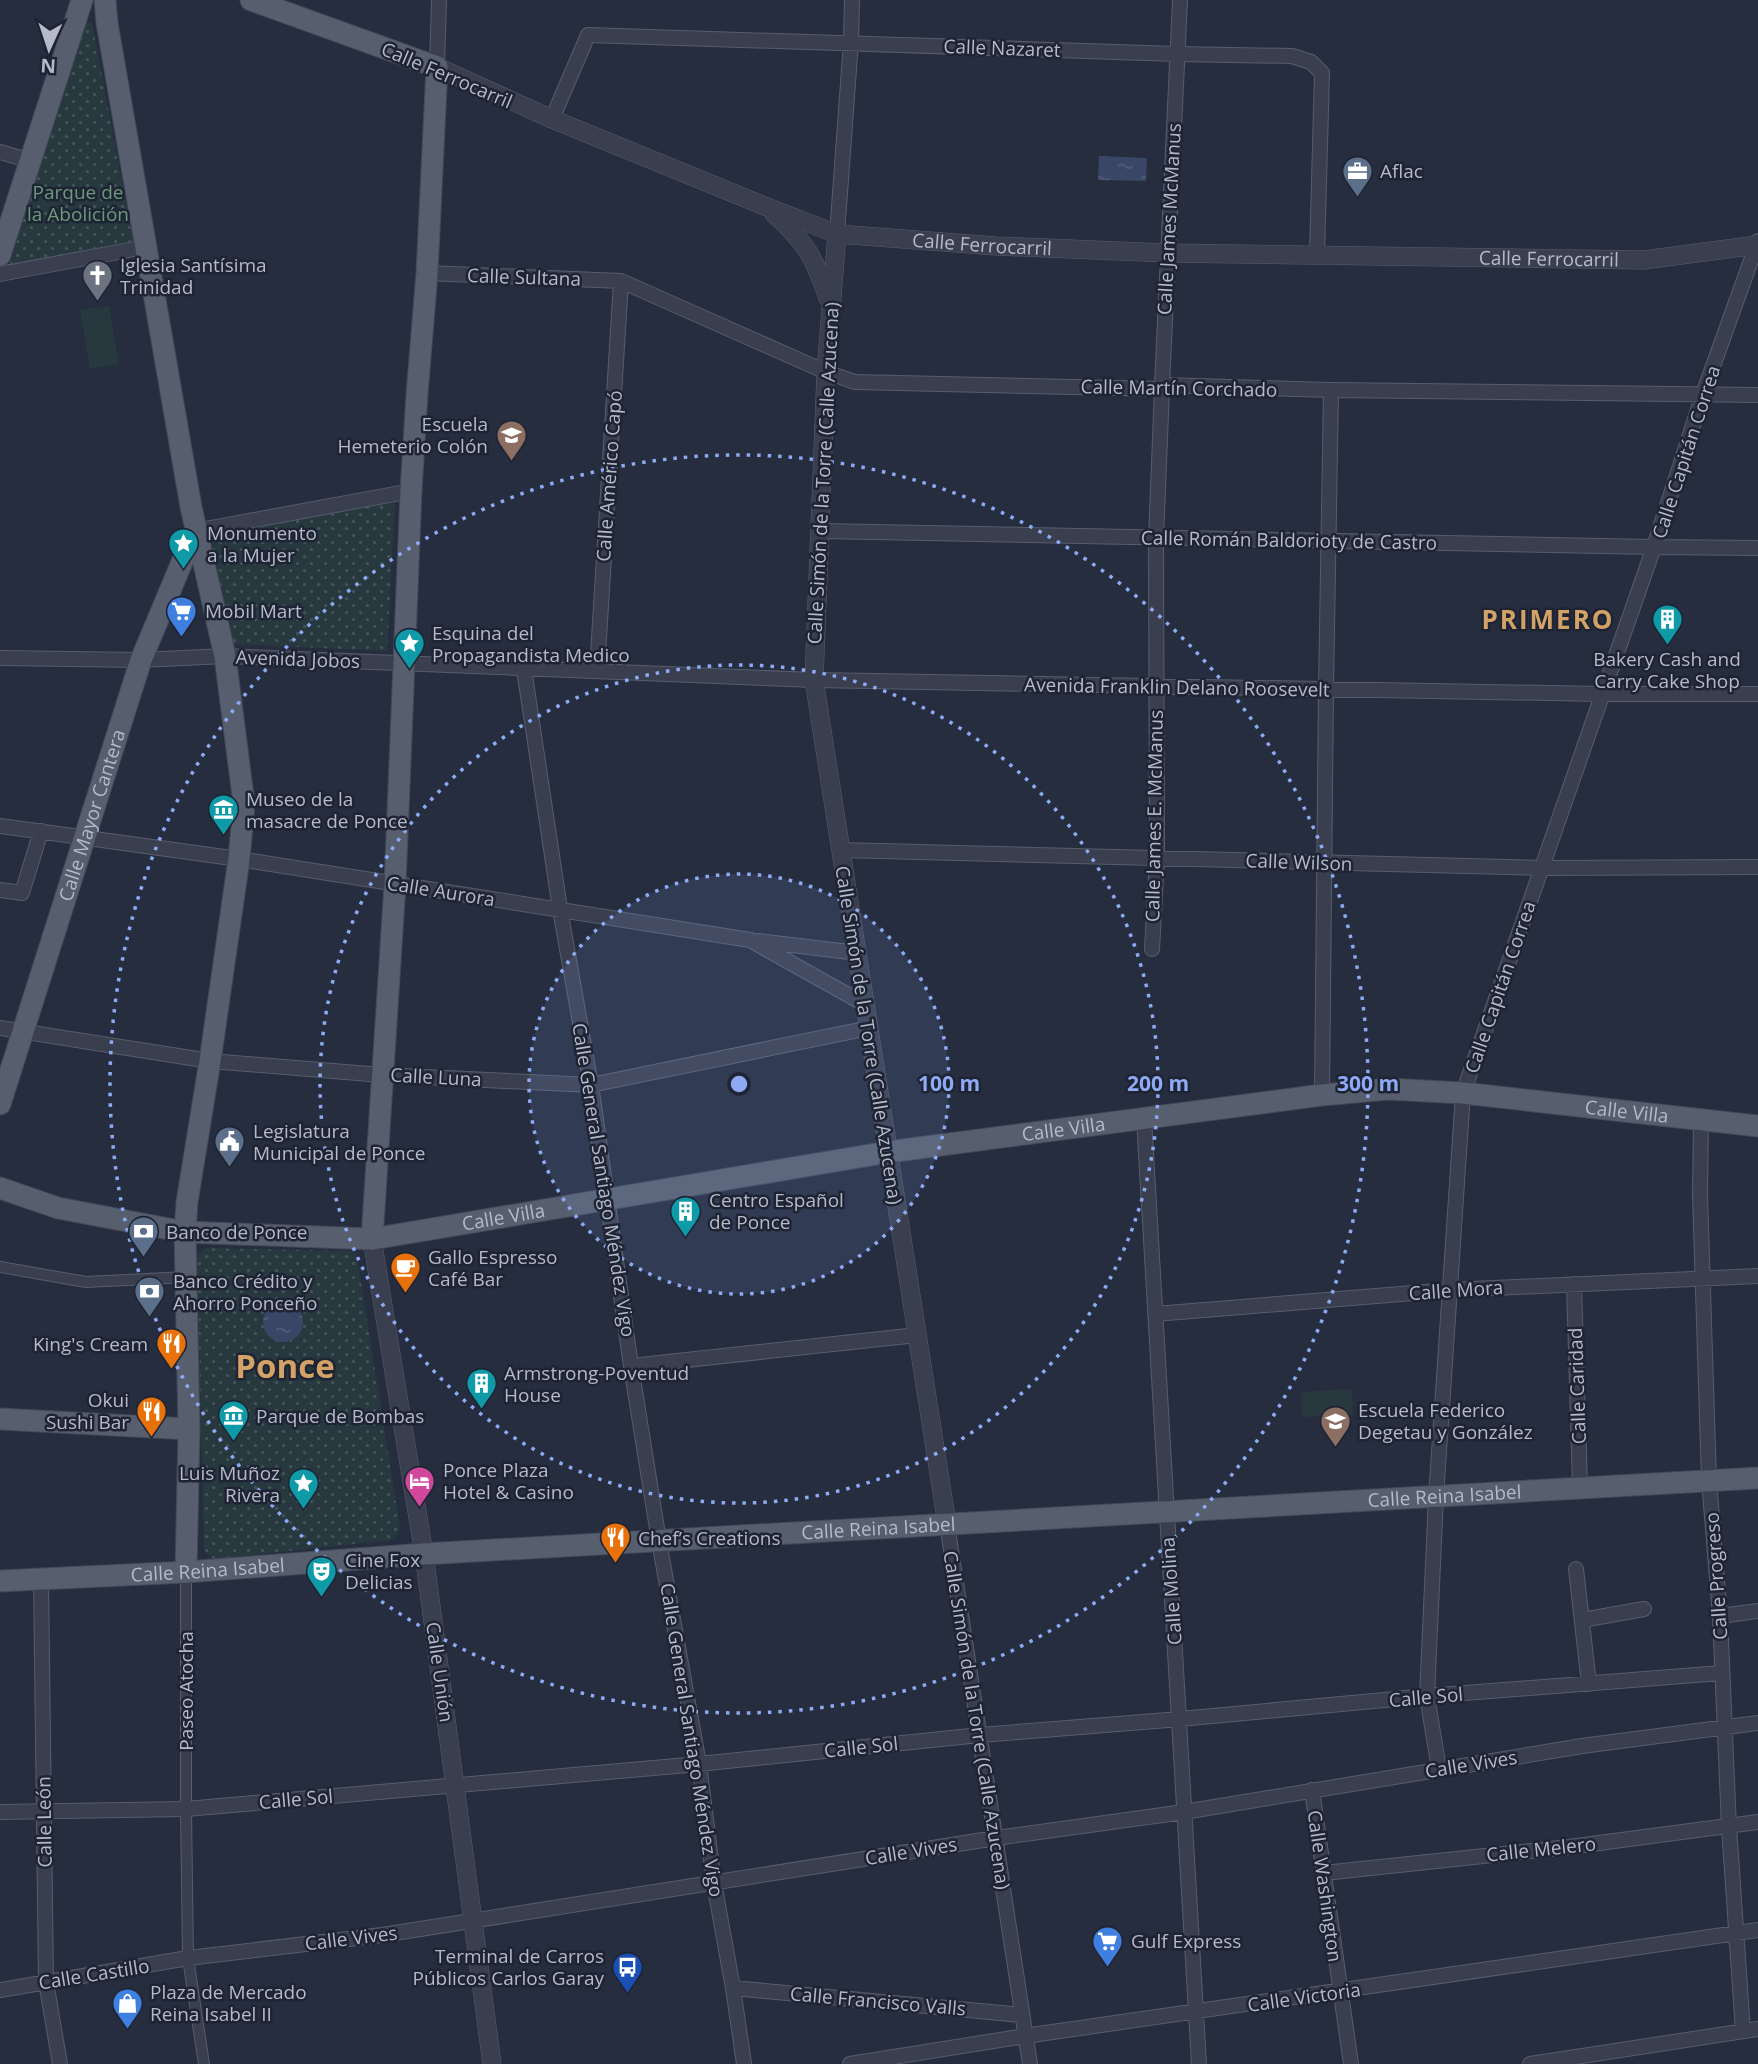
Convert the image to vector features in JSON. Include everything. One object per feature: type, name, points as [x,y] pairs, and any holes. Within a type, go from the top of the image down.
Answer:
[{"type":"main road","points":[[0,255],[82,0]]},
{"type":"main road","points":[[105,0],[195,531],[225,656],[244,804],[239,859],[187,1202],[187,1573]]},
{"type":"main road","name":"Calle Ferrocarril","points":[[251,0],[437,67]]},
{"type":"main road","points":[[372,1239],[395,885],[411,491],[416,394],[427,273],[437,67]]},
{"type":"main road","name":"Calle Mayor Cantera","points":[[0,1104],[141,660],[195,531]]},
{"type":"main road","name":"Calle Villa","points":[[0,1188],[58,1208],[185,1233],[372,1239],[888,1152],[1322,1095],[1388,1089],[1463,1093],[1758,1126]]},
{"type":"main road","points":[[0,1419],[189,1429]]},
{"type":"main road","name":"Calle Reina Isabel","points":[[0,1581],[187,1573],[424,1553],[1758,1478]]},
{"type":"street","points":[[437,67],[439,0]]},
{"type":"street","name":"Calle Simón de la Torre (Calle Azucena)","points":[[852,0],[838,234],[826,372],[814,680],[1030,2064]]},
{"type":"street","name":"Calle James McManus","points":[[1162,387],[1180,0]]},
{"type":"street","name":"Calle Nazaret","points":[[552,119],[588,35],[1292,56],[1311,62],[1322,74],[1317,254]]},
{"type":"street","name":"Calle Ferrocarril","points":[[437,67],[552,119],[767,208],[838,234],[996,246],[1167,253],[1644,260],[1758,243]]},
{"type":"street","points":[[0,152],[31,161]]},
{"type":"street","points":[[767,208],[807,247],[830,303]]},
{"type":"street","name":"Calle Capitán Correa","points":[[1439,1769],[1427,1696],[1436,1497],[1463,1093],[1654,547],[1703,394],[1758,243]]},
{"type":"street","points":[[0,274],[145,247]]},
{"type":"street","name":"Calle Sultana","points":[[427,273],[621,281]]},
{"type":"street","name":"Calle Martín Corchado","points":[[621,281],[826,372],[855,382],[1758,395]]},
{"type":"street","name":"Calle Américo Capó","points":[[597,671],[621,281]]},
{"type":"street","name":"Calle James E. McManus","points":[[1152,949],[1157,858],[1156,538],[1162,387]]},
{"type":"street","points":[[1322,1095],[1331,390]]},
{"type":"street","points":[[195,531],[411,491]]},
{"type":"street","name":"Calle Román Baldorioty de Castro","points":[[820,531],[1758,548]]},
{"type":"street","name":"Avenida Jobos","points":[[0,658],[141,660],[225,656],[597,671]]},
{"type":"street","name":"Calle General Santiago Méndez Vigo","points":[[524,669],[560,909],[591,1085],[631,1366],[699,1764],[714,1883],[744,2064]]},
{"type":"street","name":"Avenida Franklin Delano Roosevelt","points":[[597,671],[814,680],[1326,690],[1758,694]]},
{"type":"street","name":"Calle Aurora","points":[[0,826],[239,859],[750,940],[866,1005]]},
{"type":"street","points":[[0,890],[22,893],[41,831]]},
{"type":"street","name":"Calle Wilson","points":[[840,850],[1541,868],[1758,867]]},
{"type":"street","points":[[750,940],[858,953]]},
{"type":"street","name":"Calle Luna","points":[[0,1028],[210,1061],[382,1075],[591,1085],[869,1028]]},
{"type":"street","name":"Calle Molina","points":[[1144,1119],[1199,2064]]},
{"type":"street","name":"Calle Progreso","points":[[1701,1121],[1700,1195],[1709,1480],[1720,1616],[1728,1827],[1735,1933],[1751,2030]]},
{"type":"street","name":"Calle Unión","points":[[372,1239],[424,1553],[492,2064]]},
{"type":"street","points":[[0,1267],[86,1282],[187,1277]]},
{"type":"street","name":"Calle Mora","points":[[1155,1314],[1450,1290],[1758,1276]]},
{"type":"street","name":"Calle Caridad","points":[[1574,1284],[1580,1487]]},
{"type":"street","points":[[631,1366],[917,1335]]},
{"type":"street","points":[[1576,1569],[1589,1684]]},
{"type":"street","name":"Paseo Atocha","points":[[187,1573],[188,1958],[204,2064]]},
{"type":"street","name":"Calle León","points":[[41,1578],[46,1982],[60,2064]]},
{"type":"street","points":[[1583,1620],[1644,1609]]},
{"type":"street","points":[[1720,1616],[1758,1611]]},
{"type":"street","name":"Calle Sol","points":[[0,1812],[186,1809],[699,1764],[980,1735],[1721,1673]]},
{"type":"street","name":"Calle Vives","points":[[188,1958],[382,1935],[996,1838],[1184,1812],[1583,1746],[1758,1723]]},
{"type":"street","name":"Calle Washington","points":[[1312,1790],[1351,2064]]},
{"type":"street","name":"Calle Melero","points":[[1324,1873],[1569,1847],[1758,1822]]},
{"type":"street","name":"Calle Victoria","points":[[858,2063],[1025,2036],[1758,1930]]},
{"type":"street","name":"Calle Castillo","points":[[0,1990],[188,1958]]},
{"type":"street","name":"Calle Francisco Valls","points":[[733,1988],[1022,2015]]},
{"type":"street","points":[[1530,2064],[1751,2030]]},
{"type":"green space","name":"Parque de la Abolición","points":[[82,22],[92,23],[133,241],[10,264]]},
{"type":"green space","points":[[109,306],[119,364],[90,369],[80,310]]},
{"type":"green space","points":[[395,501],[387,651],[231,644],[210,534]]},
{"type":"green space","points":[[206,1248],[355,1253],[400,1528],[391,1540],[214,1559],[207,1555],[204,1548],[197,1256]]},
{"type":"green space","points":[[1352,1389],[1353,1415],[1302,1417],[1301,1392]]},
{"type":"water","points":[[1099,156],[1147,158],[1146,181],[1098,180]]},
{"type":"water","points":[[283,1302],[297,1308],[303,1322],[297,1336],[283,1342],[269,1336],[263,1322],[269,1308]]},
{"type":"place","name":"Aflac","points":[[1357,198]]},
{"type":"place","name":"Iglesia Santísima Trinidad","points":[[97,303]]},
{"type":"place","name":"Escuela Hemeterio Colón","points":[[511,462]]},
{"type":"place","name":"Monumento a la Mujer","points":[[184,571]]},
{"type":"place","name":"Mobil Mart","points":[[182,638]]},
{"type":"place","name":"Bakery Cash and Carry Cake Shop","points":[[1667,647]]},
{"type":"place","name":"Esquina del Propagandista Medico","points":[[409,671]]},
{"type":"place","name":"Museo de la masacre de Ponce","points":[[223,837]]},
{"type":"place","name":"Legislatura Municipal de Ponce","points":[[230,1169]]},
{"type":"place","name":"Centro Español de Ponce","points":[[686,1238]]},
{"type":"place","name":"Banco de Ponce","points":[[143,1259]]},
{"type":"place","name":"Gallo Espresso Café Bar","points":[[405,1295]]},
{"type":"place","name":"Banco Crédito y Ahorro Ponceño","points":[[150,1319]]},
{"type":"place","name":"King's Cream","points":[[171,1371]]},
{"type":"place","name":"Armstrong-Poventud House","points":[[481,1411]]},
{"type":"place","name":"Okui Sushi Bar","points":[[152,1438]]},
{"type":"place","name":"Parque de Bombas","points":[[233,1443]]},
{"type":"place","name":"Escuela Federico Degetau y González","points":[[1335,1448]]},
{"type":"place","name":"Ponce Plaza Hotel & Casino","points":[[420,1508]]},
{"type":"place","name":"Luis Muñoz Rivera","points":[[303,1511]]},
{"type":"place","name":"Chef’s Creations","points":[[615,1565]]},
{"type":"place","name":"Cine Fox Delicias","points":[[322,1598]]},
{"type":"place","name":"Gulf Express","points":[[1108,1968]]},
{"type":"place","name":"Terminal de Carros Públicos Carlos Garay","points":[[627,1994]]},
{"type":"place","name":"Plaza de Mercado Reina Isabel II","points":[[127,2030]]},
{"type":"district","name":"PRIMERO","points":[[1548,620]]},
{"type":"district","name":"Ponce","points":[[285,1366]]}]
